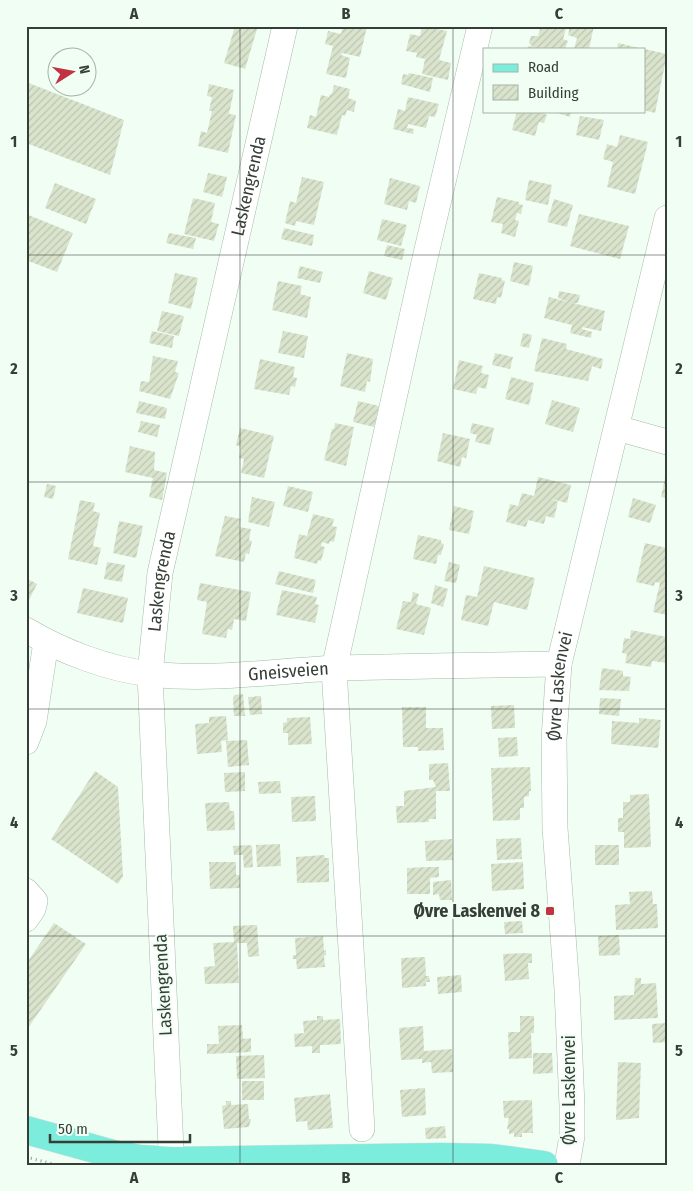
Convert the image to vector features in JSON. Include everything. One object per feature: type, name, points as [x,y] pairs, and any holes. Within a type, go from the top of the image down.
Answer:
[{"type":"main road","points":[[26,1130],[122,1156],[173,1158],[442,1156],[492,1158],[544,1165]]},
{"type":"street","name":"Laskengrenda","points":[[173,1158],[150,674],[160,573],[285,26]]},
{"type":"street","points":[[362,1129],[334,668],[425,258],[480,26]]},
{"type":"street","name":"Øvre Laskenvei","points":[[567,1165],[572,1136],[572,1106],[567,988],[555,828],[554,739],[559,664],[578,578],[616,428],[658,291],[667,218]]},
{"type":"street","points":[[616,428],[667,442]]},
{"type":"street","name":"Gneisveien","points":[[36,636],[118,668],[150,674],[239,675],[334,668],[559,664]]},
{"type":"street","points":[[29,727],[36,636]]},
{"type":"street","points":[[26,891],[35,901],[33,909],[26,919]]},
{"type":"path","points":[[26,1157],[57,1165]]},
{"type":"building","points":[[235,26],[258,26],[245,69],[224,63]]},
{"type":"building","points":[[343,26],[367,26],[360,57],[342,53],[341,55],[350,58],[346,78],[326,74],[333,46],[325,44],[328,31],[341,34]]},
{"type":"building","points":[[422,26],[447,31],[439,60],[451,63],[448,80],[422,74],[425,59],[416,57],[417,53],[406,51],[410,34],[420,36]]},
{"type":"building","points":[[541,26],[566,29],[563,39],[568,41],[565,48],[527,48],[528,46],[533,47],[529,43],[531,36],[538,36]]},
{"type":"building","points":[[570,26],[594,26],[589,48],[574,48],[577,38],[568,35]]},
{"type":"building","points":[[618,43],[639,48],[617,48]]},
{"type":"building","points":[[646,49],[667,54],[655,113],[646,111]]},
{"type":"building","points":[[409,73],[433,78],[430,92],[401,84],[403,74],[408,75]]},
{"type":"building","points":[[26,82],[48,91],[48,98],[67,98],[124,120],[110,175],[26,143]]},
{"type":"building","points":[[209,84],[234,90],[229,114],[236,115],[228,153],[198,146],[201,131],[207,133],[212,111],[209,111],[212,97],[207,96]]},
{"type":"building","points":[[334,85],[350,89],[348,98],[356,101],[354,112],[347,110],[345,116],[342,115],[337,135],[307,128],[310,115],[316,117],[321,95],[329,97],[332,94]]},
{"type":"building","points":[[408,97],[439,104],[435,117],[429,116],[426,128],[408,124],[407,128],[414,129],[413,134],[393,129],[398,109],[405,111]]},
{"type":"building","points":[[517,112],[541,112],[547,115],[544,123],[539,122],[535,136],[512,130]]},
{"type":"building","points":[[554,112],[571,112],[570,117]]},
{"type":"building","points":[[580,116],[604,120],[599,140],[576,135]]},
{"type":"building","points":[[620,135],[648,142],[635,194],[607,187],[613,162],[603,159],[607,144],[617,147]]},
{"type":"building","points":[[208,173],[227,177],[222,197],[203,192]]},
{"type":"building","points":[[302,177],[324,182],[314,225],[296,221],[295,226],[285,223],[290,201],[296,203]]},
{"type":"building","points":[[390,178],[420,186],[416,203],[409,201],[407,210],[384,204]]},
{"type":"building","points":[[529,180],[552,185],[548,205],[525,200]]},
{"type":"building","points":[[55,183],[96,199],[86,224],[45,208]]},
{"type":"building","points":[[497,197],[519,202],[519,204],[523,205],[521,214],[517,213],[515,220],[519,221],[515,237],[501,233],[503,224],[491,222]]},
{"type":"building","points":[[193,198],[215,203],[211,222],[219,224],[214,241],[184,234]]},
{"type":"building","points":[[554,199],[573,205],[567,227],[547,222]]},
{"type":"building","points":[[26,214],[73,233],[57,272],[26,260]]},
{"type":"building","points":[[579,214],[629,226],[620,259],[570,246]]},
{"type":"building","points":[[382,219],[407,225],[401,246],[377,240]]},
{"type":"building","points":[[284,228],[314,235],[312,246],[281,239]]},
{"type":"building","points":[[169,233],[196,238],[193,249],[166,243]]},
{"type":"building","points":[[387,245],[405,249],[402,260],[384,256]]},
{"type":"building","points":[[514,262],[533,266],[529,286],[510,281]]},
{"type":"building","points":[[300,266],[323,272],[320,283],[297,278]]},
{"type":"building","points":[[369,271],[393,278],[386,300],[363,293]]},
{"type":"building","points":[[175,273],[198,278],[191,309],[168,303]]},
{"type":"building","points":[[479,273],[502,278],[501,280],[505,281],[501,298],[497,297],[496,304],[473,299]]},
{"type":"building","points":[[278,281],[302,286],[300,294],[311,297],[307,318],[272,310]]},
{"type":"building","points":[[559,291],[580,295],[578,303],[573,303],[605,311],[601,331],[582,327],[582,329],[592,332],[591,338],[570,333],[572,325],[544,318],[549,297],[568,302],[558,298]]},
{"type":"building","points":[[162,311],[184,316],[179,336],[157,331]]},
{"type":"building","points":[[152,331],[174,336],[172,348],[149,343]]},
{"type":"building","points":[[283,331],[308,336],[304,358],[278,353]]},
{"type":"building","points":[[523,333],[532,335],[529,348],[520,346]]},
{"type":"building","points":[[542,338],[567,344],[566,349],[603,359],[601,369],[592,366],[588,381],[534,371]]},
{"type":"building","points":[[347,353],[373,359],[370,382],[367,381],[365,392],[340,386]]},
{"type":"building","points":[[495,353],[513,357],[510,369],[492,365]]},
{"type":"building","points":[[153,356],[178,361],[175,372],[179,373],[170,399],[139,391],[141,381],[149,382]]},
{"type":"building","points":[[260,359],[295,367],[293,377],[297,378],[295,387],[291,386],[289,395],[254,389]]},
{"type":"building","points":[[459,360],[483,366],[481,373],[489,375],[486,389],[478,387],[476,394],[453,389]]},
{"type":"building","points":[[511,377],[534,383],[529,405],[505,399]]},
{"type":"building","points":[[552,400],[580,408],[573,432],[545,424]]},
{"type":"building","points":[[139,401],[167,408],[165,419],[136,413]]},
{"type":"building","points":[[358,401],[379,406],[374,427],[353,422]]},
{"type":"building","points":[[141,421],[160,425],[157,437],[138,432]]},
{"type":"building","points":[[335,423],[354,427],[346,466],[324,460]]},
{"type":"building","points":[[472,423],[494,428],[490,445],[475,442],[477,435],[470,433]]},
{"type":"building","points":[[240,428],[274,436],[264,478],[241,473],[244,459],[239,458],[241,447],[236,445]]},
{"type":"building","points":[[443,433],[470,439],[466,458],[462,457],[460,467],[437,461]]},
{"type":"building","points":[[130,446],[155,452],[154,470],[167,473],[162,500],[149,497],[153,478],[125,472]]},
{"type":"building","points":[[667,474],[667,498],[661,497]]},
{"type":"building","points":[[538,477],[571,485],[567,503],[551,499],[558,502],[554,518],[546,516],[544,524],[528,520],[526,527],[506,522],[510,504],[518,506],[522,493],[534,496]]},
{"type":"building","points":[[47,484],[56,486],[53,499],[44,497]]},
{"type":"building","points":[[288,486],[313,492],[308,512],[283,506]]},
{"type":"building","points":[[252,497],[275,502],[269,527],[248,522]]},
{"type":"building","points":[[633,498],[656,505],[650,523],[628,517]]},
{"type":"building","points":[[80,500],[95,503],[93,511],[100,513],[93,546],[101,548],[97,565],[68,559]]},
{"type":"building","points":[[454,506],[474,511],[469,534],[449,530]]},
{"type":"building","points":[[313,514],[334,519],[332,526],[337,527],[334,542],[330,541],[329,544],[322,542],[321,546],[325,547],[321,561],[318,560],[317,564],[294,558],[299,534],[307,536]]},
{"type":"building","points":[[225,516],[241,519],[239,527],[251,529],[249,540],[252,541],[249,554],[246,553],[244,562],[215,556]]},
{"type":"building","points":[[119,521],[143,526],[136,558],[113,553]]},
{"type":"building","points":[[418,535],[441,540],[441,543],[444,544],[436,564],[413,559]]},
{"type":"building","points":[[645,543],[667,548],[667,615],[653,612],[660,583],[655,582],[654,586],[636,582]]},
{"type":"building","points":[[107,562],[125,565],[122,582],[104,579]]},
{"type":"building","points":[[449,562],[460,565],[456,583],[444,581]]},
{"type":"building","points":[[484,566],[535,578],[527,610],[494,602],[488,626],[461,620],[466,595],[477,597]]},
{"type":"building","points":[[279,571],[316,580],[313,593],[275,584]]},
{"type":"building","points":[[26,578],[37,584],[29,600],[26,598]]},
{"type":"building","points":[[200,583],[251,592],[246,621],[234,619],[232,630],[228,629],[226,638],[202,634],[207,602],[197,600]]},
{"type":"building","points":[[435,585],[448,589],[443,607],[431,603]]},
{"type":"building","points":[[83,588],[128,598],[123,623],[77,613]]},
{"type":"building","points":[[282,590],[317,597],[315,604],[319,605],[315,623],[276,615]]},
{"type":"building","points":[[413,592],[419,594],[416,604],[431,608],[424,635],[396,629],[403,601],[411,602]]},
{"type":"building","points":[[631,630],[667,637],[667,663],[652,661],[651,667],[625,663],[627,654],[622,653],[624,638],[630,639]]},
{"type":"building","points":[[602,668],[623,671],[623,676],[631,677],[629,691],[599,690]]},
{"type":"building","points":[[243,694],[245,716],[234,716],[233,698],[235,695]]},
{"type":"building","points":[[261,696],[262,714],[250,715],[248,697]]},
{"type":"building","points":[[600,698],[621,699],[619,716],[599,714]]},
{"type":"building","points":[[514,705],[515,728],[492,729],[491,706]]},
{"type":"building","points":[[402,707],[426,707],[426,728],[443,728],[444,750],[418,751],[418,747],[403,747]]},
{"type":"building","points":[[226,716],[228,740],[221,741],[222,752],[197,754],[195,724],[209,723],[209,717]]},
{"type":"building","points":[[310,717],[312,744],[288,745],[288,733],[283,733],[283,723],[287,722],[287,718]]},
{"type":"building","points":[[639,718],[661,720],[658,748],[611,744],[612,721],[639,723]]},
{"type":"building","points":[[517,737],[518,756],[499,757],[498,738]]},
{"type":"building","points":[[247,740],[249,765],[228,767],[226,741]]},
{"type":"building","points":[[448,763],[450,791],[436,791],[436,819],[429,819],[429,822],[397,823],[396,806],[404,806],[404,791],[436,787],[433,780],[429,780],[429,764]]},
{"type":"building","points":[[530,767],[531,791],[529,791],[529,796],[524,797],[524,808],[520,808],[520,820],[493,821],[491,768]]},
{"type":"building","points":[[95,771],[118,787],[123,876],[118,884],[51,839]]},
{"type":"building","points":[[245,772],[245,791],[225,792],[224,773]]},
{"type":"building","points":[[280,781],[281,793],[259,794],[258,782]]},
{"type":"building","points":[[649,794],[651,847],[624,848],[624,832],[618,832],[618,818],[623,818],[623,802],[630,802],[630,795]]},
{"type":"building","points":[[315,796],[316,821],[292,822],[291,797]]},
{"type":"building","points":[[229,802],[230,811],[234,811],[235,830],[207,831],[205,803]]},
{"type":"building","points":[[521,838],[522,859],[497,860],[496,839]]},
{"type":"building","points":[[452,839],[453,860],[426,861],[425,841]]},
{"type":"building","points":[[280,844],[281,866],[257,867],[256,845]]},
{"type":"building","points":[[595,845],[619,845],[619,865],[595,865]]},
{"type":"building","points":[[233,846],[252,846],[253,867],[244,868],[243,855],[234,855]]},
{"type":"building","points":[[324,855],[325,858],[329,858],[329,882],[297,883],[296,857]]},
{"type":"building","points":[[209,862],[236,862],[236,875],[240,875],[240,888],[210,889]]},
{"type":"building","points":[[523,862],[524,889],[492,891],[491,864]]},
{"type":"building","points":[[439,867],[439,877],[430,878],[430,894],[407,894],[407,868]]},
{"type":"building","points":[[451,880],[452,900],[440,900],[439,894],[433,895],[433,882]]},
{"type":"building","points":[[652,891],[653,904],[657,904],[658,928],[616,930],[615,905],[630,904],[629,892]]},
{"type":"building","points":[[522,921],[523,933],[505,934],[504,922]]},
{"type":"building","points":[[54,923],[86,944],[26,1031],[26,964]]},
{"type":"building","points":[[257,925],[259,956],[248,957],[247,943],[237,943],[239,983],[205,984],[204,967],[215,966],[213,943],[234,942],[233,926]]},
{"type":"building","points":[[619,935],[620,955],[599,956],[598,936]]},
{"type":"building","points":[[323,936],[324,951],[326,950],[326,955],[324,956],[325,967],[297,969],[296,959],[293,959],[293,955],[296,955],[295,938]]},
{"type":"building","points":[[503,954],[532,954],[532,963],[528,963],[529,979],[505,981]]},
{"type":"building","points":[[425,957],[426,976],[429,976],[430,982],[426,982],[426,986],[402,988],[401,958]]},
{"type":"building","points":[[461,975],[462,992],[438,994],[437,977]]},
{"type":"building","points":[[635,978],[641,978],[641,984],[656,983],[658,1018],[614,1020],[614,996],[634,995]]},
{"type":"building","points":[[317,1016],[323,1016],[323,1020],[340,1019],[341,1044],[320,1045],[320,1053],[312,1053],[312,1046],[295,1047],[294,1034],[304,1033],[303,1021],[317,1020]]},
{"type":"building","points":[[520,1016],[534,1016],[534,1033],[531,1033],[532,1058],[509,1059],[508,1032],[520,1032]]},
{"type":"building","points":[[667,1023],[667,1042],[653,1043],[652,1024]]},
{"type":"building","points":[[242,1025],[243,1039],[251,1038],[251,1052],[207,1054],[207,1044],[219,1044],[218,1026]]},
{"type":"building","points":[[423,1026],[424,1051],[452,1049],[453,1072],[432,1073],[431,1062],[422,1063],[422,1059],[401,1060],[399,1028]]},
{"type":"building","points":[[533,1053],[552,1053],[553,1073],[533,1074]]},
{"type":"building","points":[[264,1055],[265,1078],[237,1079],[236,1056]]},
{"type":"building","points":[[618,1062],[641,1063],[639,1118],[616,1120]]},
{"type":"building","points":[[242,1081],[264,1081],[264,1100],[242,1100]]},
{"type":"building","points":[[425,1088],[426,1115],[402,1117],[400,1090]]},
{"type":"building","points":[[330,1094],[333,1128],[308,1130],[307,1121],[296,1122],[294,1098]]},
{"type":"building","points":[[532,1100],[533,1133],[522,1133],[522,1137],[514,1137],[514,1133],[509,1134],[509,1129],[507,1129],[509,1118],[504,1118],[503,1101]]},
{"type":"building","points":[[226,1101],[231,1101],[231,1105],[248,1104],[249,1119],[251,1119],[249,1127],[224,1129],[222,1106],[226,1105]]},
{"type":"building","points":[[445,1126],[446,1138],[426,1139],[425,1128]]},
{"type":"place","name":"Øvre Laskenvei 8","points":[[550,911]]}]
